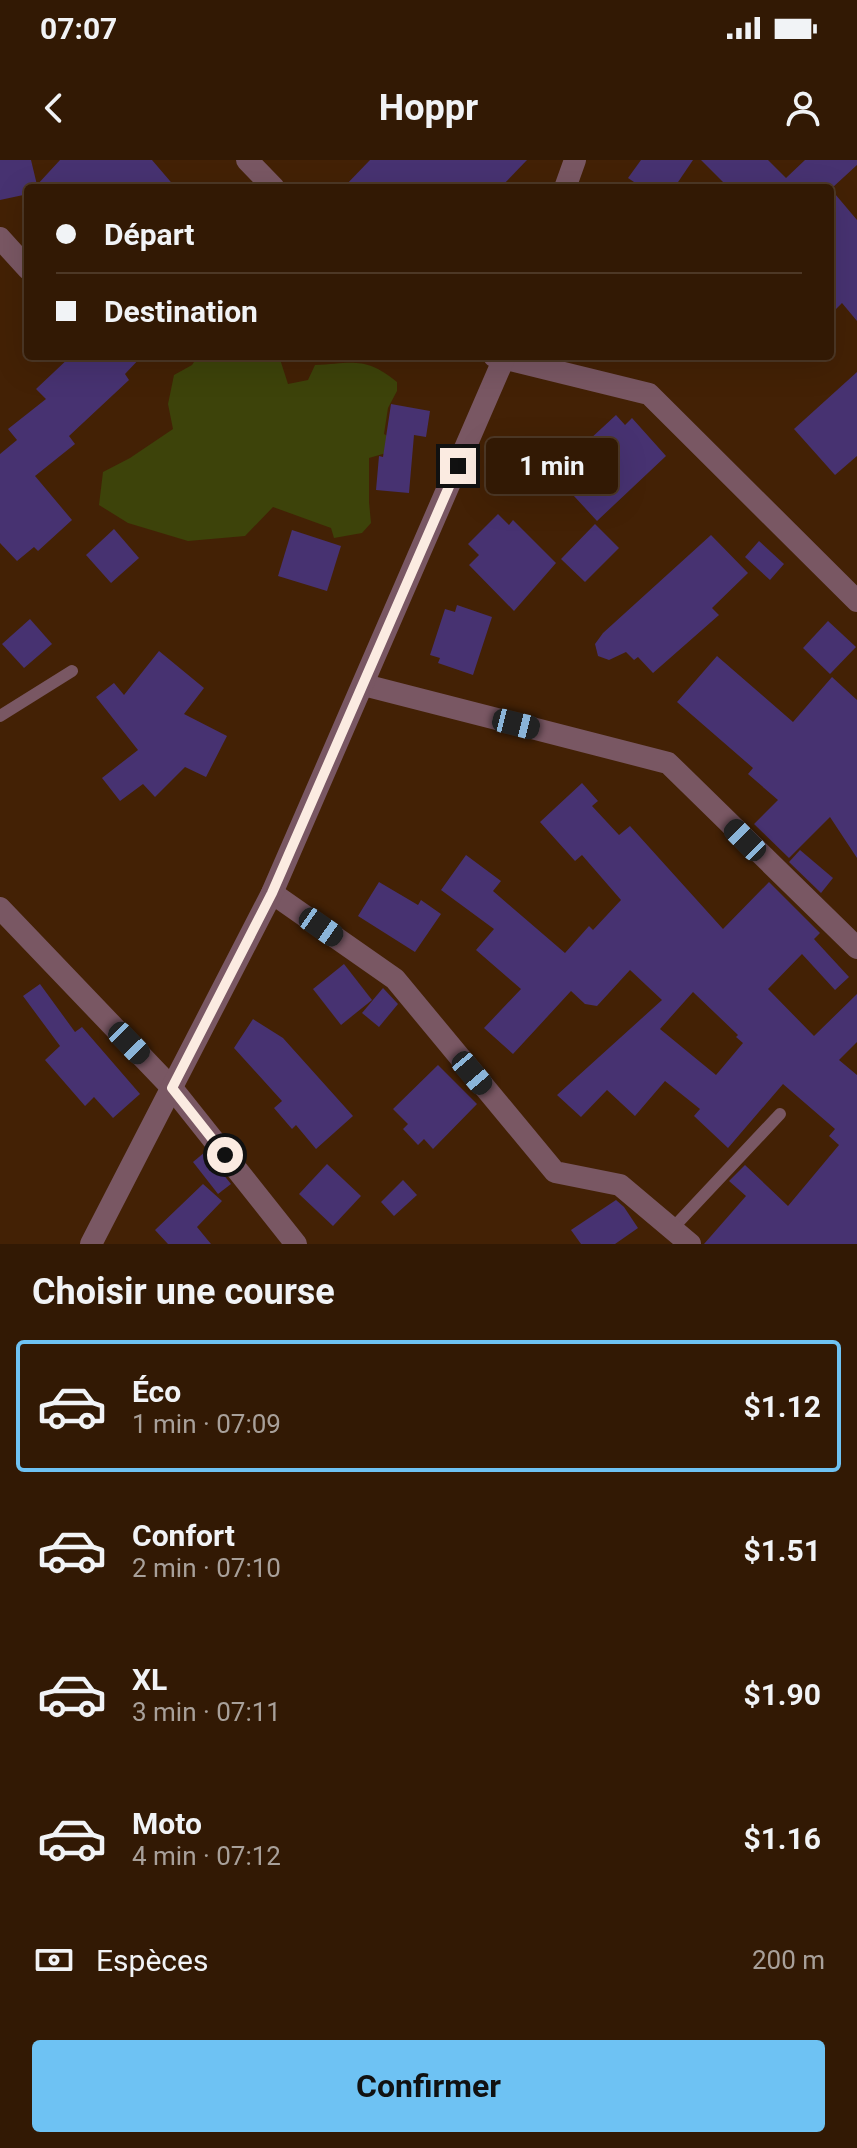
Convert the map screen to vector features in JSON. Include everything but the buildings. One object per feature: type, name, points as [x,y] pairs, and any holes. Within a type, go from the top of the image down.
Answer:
[{"type":"street","points":[[247,160],[270,184]]},
{"type":"street","points":[[566,184],[575,160]]},
{"type":"street","points":[[0,238],[24,265]]},
{"type":"street","points":[[91,1244],[272,893],[503,360]]},
{"type":"street","points":[[520,360],[649,394],[857,601]]},
{"type":"street","points":[[364,685],[668,763],[857,948]]},
{"type":"street","points":[[272,893],[395,979],[555,1172],[620,1185],[690,1244]]},
{"type":"street","points":[[0,908],[172,1088],[296,1244]]},
{"type":"lane","points":[[0,716],[72,671]]},
{"type":"lane","points":[[672,1229],[780,1114]]},
{"type":"green space","points":[[195,360],[280,360],[288,384],[308,380],[315,365],[358,363],[376,368],[397,382],[397,391],[388,408],[384,434],[393,439],[393,451],[369,458],[371,523],[362,533],[334,538],[331,528],[273,507],[245,536],[188,541],[128,523],[99,505],[103,472],[173,429],[168,404],[174,375]]},
{"type":"route","points":[[225,1155],[172,1088],[272,893],[458,466]]}]
